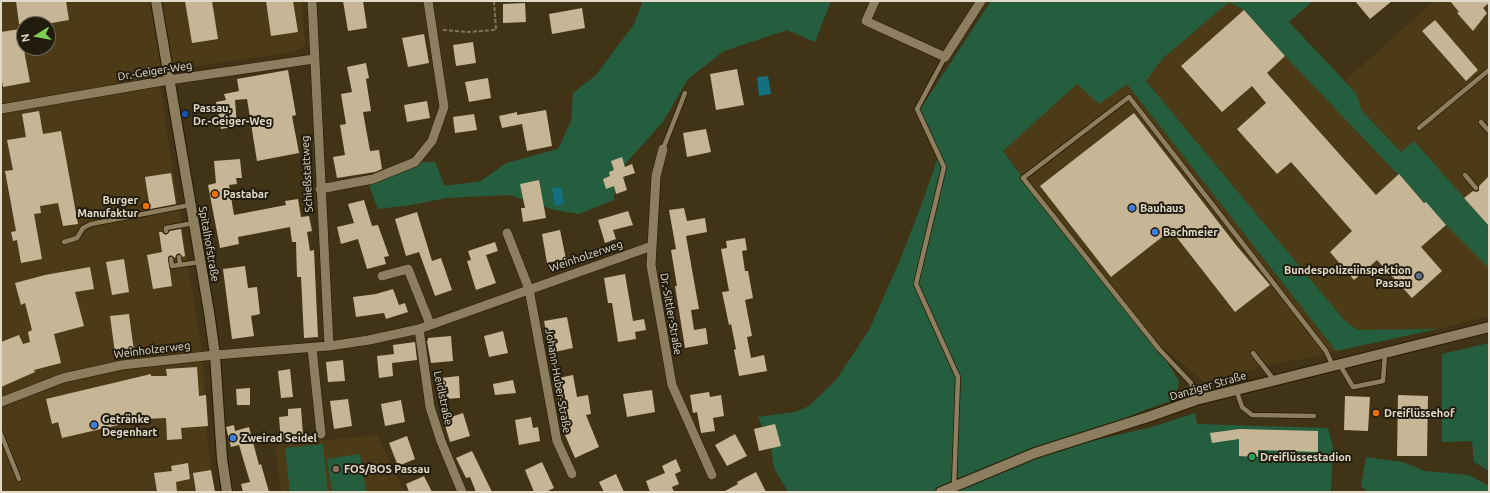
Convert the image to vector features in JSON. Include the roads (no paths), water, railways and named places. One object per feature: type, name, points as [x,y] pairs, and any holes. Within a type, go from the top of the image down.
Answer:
[{"type":"street","name":"Spitalhofstraße","points":[[156,1],[201,262],[215,355],[222,459],[227,492]]},
{"type":"street","name":"Schießstattweg","points":[[312,1],[320,190],[329,346]]},
{"type":"street","points":[[320,190],[373,179],[415,162],[432,141],[444,107],[428,1]]},
{"type":"street","points":[[875,1],[866,21],[945,57],[980,1]]},
{"type":"street","name":"Dr.-Geiger-Weg","points":[[1,109],[170,80],[314,59]]},
{"type":"street","name":"Dr.-Sittler-Straße","points":[[663,149],[656,176],[651,265],[672,385],[712,476]]},
{"type":"street","points":[[507,233],[529,289]]},
{"type":"street","name":"Weinholzerweg","points":[[1,402],[63,378],[122,365],[215,355],[329,346],[369,340],[419,329],[652,246]]},
{"type":"street","points":[[382,276],[408,269],[430,324]]},
{"type":"street","name":"Johann-Huber-Straße","points":[[529,289],[557,440],[572,474]]},
{"type":"street","name":"Danziger Straße","points":[[942,492],[1035,454],[1196,400],[1489,327]]},
{"type":"street","name":"Leidlstraße","points":[[419,329],[432,414],[441,441],[462,492]]},
{"type":"street","points":[[312,348],[321,434]]},
{"type":"lane","points":[[945,57],[917,109],[944,167],[916,284],[958,377],[954,487]]},
{"type":"lane","points":[[1419,128],[1489,70]]},
{"type":"lane","points":[[663,149],[685,92]]},
{"type":"lane","points":[[1196,400],[1190,382],[1159,349],[1023,178],[1129,97],[1326,351],[1352,387],[1383,381],[1385,353]]},
{"type":"lane","points":[[1481,122],[1489,131]]},
{"type":"lane","points":[[1465,175],[1476,188]]},
{"type":"lane","points":[[64,242],[77,238],[83,228],[90,224],[190,205]]},
{"type":"lane","points":[[166,231],[166,228],[175,228],[194,223]]},
{"type":"lane","points":[[179,257],[180,265]]},
{"type":"lane","points":[[171,259],[172,266],[201,262]]},
{"type":"lane","points":[[1253,353],[1274,380]]},
{"type":"lane","points":[[1236,389],[1242,407],[1252,414],[1314,416]]},
{"type":"lane","points":[[1,434],[19,479]]},
{"type":"water","points":[[768,76],[771,94],[759,96],[757,77]]},
{"type":"water","points":[[561,187],[564,204],[555,206],[552,188]]},
{"type":"place","name":"Passau, Dr.-Geiger-Weg","points":[[185,114]]},
{"type":"place","name":"Pastabar","points":[[215,194]]},
{"type":"place","name":"Burger Manufaktur","points":[[146,206]]},
{"type":"place","name":"Bauhaus","points":[[1132,208]]},
{"type":"place","name":"Bachmeier","points":[[1155,232]]},
{"type":"place","name":"Bundespolizeiinspektion Passau","points":[[1419,276]]},
{"type":"place","name":"Dreiflüssehof","points":[[1376,413]]},
{"type":"place","name":"Getränke Degenhart","points":[[94,425]]},
{"type":"place","name":"Zweirad Seidel","points":[[233,438]]},
{"type":"place","name":"Dreiflüssestadion","points":[[1252,457]]},
{"type":"place","name":"FOS/BOS Passau","points":[[336,469]]}]
